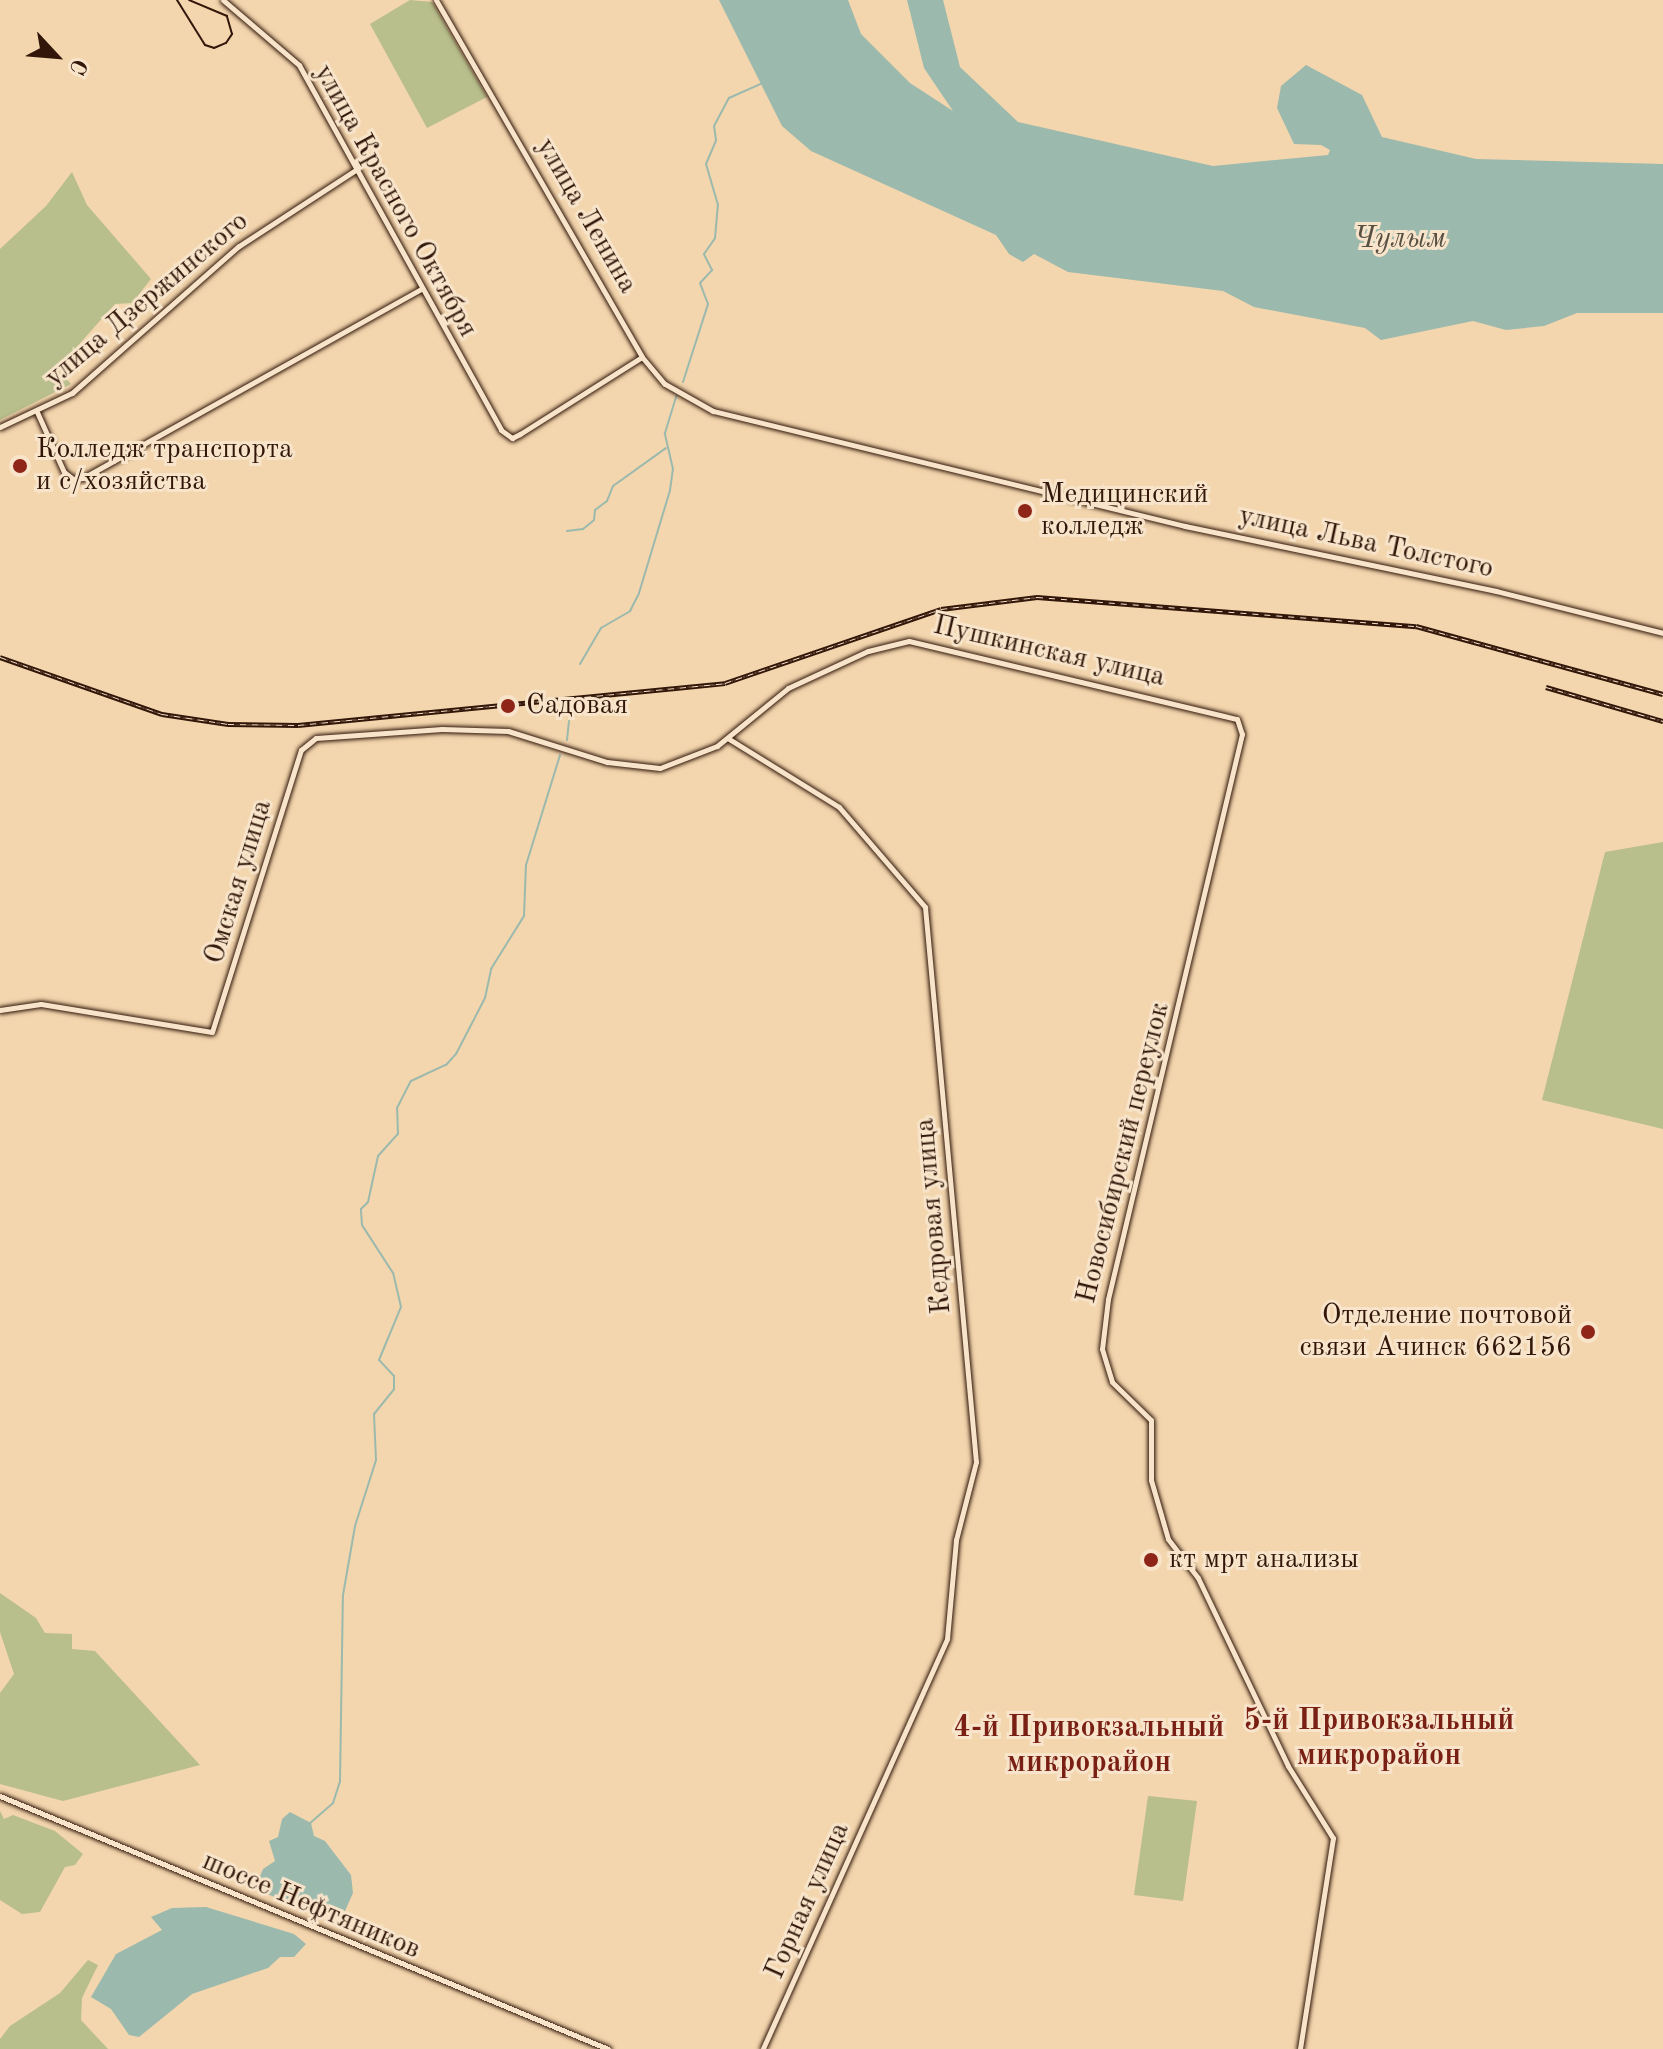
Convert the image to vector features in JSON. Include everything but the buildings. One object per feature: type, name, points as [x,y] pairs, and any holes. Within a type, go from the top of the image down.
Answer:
[{"type":"street","name":"улица Красного Октября","points":[[223,0],[299,65],[420,290],[501,430],[512,438],[642,357]]},
{"type":"street","name":"улица Ленина","points":[[436,0],[642,357],[676,392],[733,419]]},
{"type":"street","name":"улица Дзержинского","points":[[0,427],[72,393],[239,246],[357,169]]},
{"type":"street","points":[[37,412],[69,478],[83,478],[420,290]]},
{"type":"street","name":"улица Льва Толстого","points":[[733,419],[1663,633]]},
{"type":"street","name":"Пушкинская улица","points":[[304,745],[319,738],[495,730],[550,741],[607,762],[650,769],[684,762],[729,739],[788,688],[868,651],[909,641],[1216,711],[1240,722]]},
{"type":"street","name":"Новосибирский переулок","points":[[1240,722],[1242,734],[1108,1299],[1102,1343],[1112,1382],[1151,1420],[1151,1480],[1159,1516],[1173,1548],[1192,1570],[1288,1766],[1333,1838],[1300,2049]]},
{"type":"street","name":"Кедровая улица","points":[[729,739],[839,807],[909,883],[926,911],[976,1471],[956,1540],[947,1639],[889,1769]]},
{"type":"street","name":"Омская улица","points":[[0,1010],[41,1004],[212,1032],[304,745]]},
{"type":"street","name":"Горная улица","points":[[763,2049],[889,1769]]},
{"type":"street","name":"шоссе Нефтяников","points":[[0,1796],[608,2049]]},
{"type":"green space","points":[[410,0],[432,2],[487,97],[427,128],[370,24]]},
{"type":"green space","points":[[72,172],[87,205],[151,279],[132,303],[115,304],[57,369],[71,384],[0,420],[0,249],[46,206]]},
{"type":"green space","points":[[1663,842],[1663,1129],[1542,1100],[1605,852]]},
{"type":"green space","points":[[0,1593],[36,1618],[45,1633],[72,1634],[72,1649],[95,1651],[200,1765],[63,1801],[0,1784],[0,1693],[14,1674],[0,1632]]},
{"type":"green space","points":[[1148,1796],[1197,1801],[1183,1901],[1134,1895]]},
{"type":"green space","points":[[0,1811],[4,1819],[13,1815],[55,1831],[83,1854],[75,1865],[65,1867],[40,1912],[22,1914],[0,1900]]},
{"type":"green space","points":[[88,1960],[98,1965],[82,1998],[81,2020],[108,2049],[0,2049],[0,2039],[10,2026],[60,1993]]},
{"type":"water","name":"Чулым","points":[[719,0],[848,0],[861,34],[910,83],[953,111],[924,68],[907,0],[943,0],[960,67],[1018,122],[1213,166],[1328,155],[1330,150],[1321,145],[1294,144],[1277,108],[1281,86],[1306,65],[1362,95],[1382,137],[1476,159],[1663,164],[1663,313],[1577,313],[1544,326],[1506,330],[1473,321],[1381,340],[1365,328],[1254,307],[1223,291],[1068,272],[1034,254],[1023,262],[1009,254],[996,235],[811,151],[782,126]]},
{"type":"water","points":[[290,1812],[311,1823],[314,1836],[325,1841],[351,1875],[353,1893],[345,1911],[318,1914],[267,1894],[257,1883],[263,1869],[275,1861],[269,1841],[278,1837],[282,1819]]},
{"type":"water","points":[[206,1907],[294,1934],[306,1944],[294,1957],[280,1957],[268,1968],[192,1994],[139,2037],[129,2035],[111,2009],[91,1997],[116,1954],[162,1930],[151,1917],[172,1908]]},
{"type":"waterway","points":[[683,382],[708,304],[700,283],[712,270],[704,254],[715,238],[718,205],[706,164],[716,140],[714,126],[729,98],[762,83]]},
{"type":"waterway","points":[[580,664],[601,628],[630,611],[639,593],[670,490],[673,469],[665,433],[676,396]]},
{"type":"waterway","points":[[567,531],[583,529],[594,520],[595,510],[607,501],[613,486],[666,448]]},
{"type":"waterway","points":[[567,740],[569,721]]},
{"type":"waterway","points":[[309,1824],[333,1803],[340,1781],[343,1595],[355,1526],[376,1460],[374,1414],[394,1389],[394,1376],[379,1360],[401,1307],[393,1273],[362,1225],[361,1209],[368,1202],[378,1156],[398,1134],[397,1108],[411,1081],[446,1065],[456,1054],[485,998],[491,969],[524,916],[526,865],[560,755]]},
{"type":"tram line","points":[[177,0],[205,45],[214,48],[226,43],[232,34],[227,16],[189,0]]},
{"type":"railway","points":[[0,657],[162,714],[228,724],[298,725],[725,683],[941,609],[1037,597],[1416,626],[1663,694]]},
{"type":"railway","points":[[1546,687],[1663,721]]},
{"type":"place","name":"Колледж транспорта и с/хозяйства","points":[[20,466]]},
{"type":"place","name":"Медицинский колледж","points":[[1025,511]]},
{"type":"place","name":"Садовая","points":[[508,706]]},
{"type":"place","name":"Отделение почтовой связи Ачинск 662156","points":[[1588,1332]]},
{"type":"place","name":"кт мрт анализы","points":[[1151,1560]]},
{"type":"district","name":"5-й Привокзальный микрорайон","points":[[1379,1738]]},
{"type":"district","name":"4-й Привокзальный микрорайон","points":[[1089,1745]]}]
